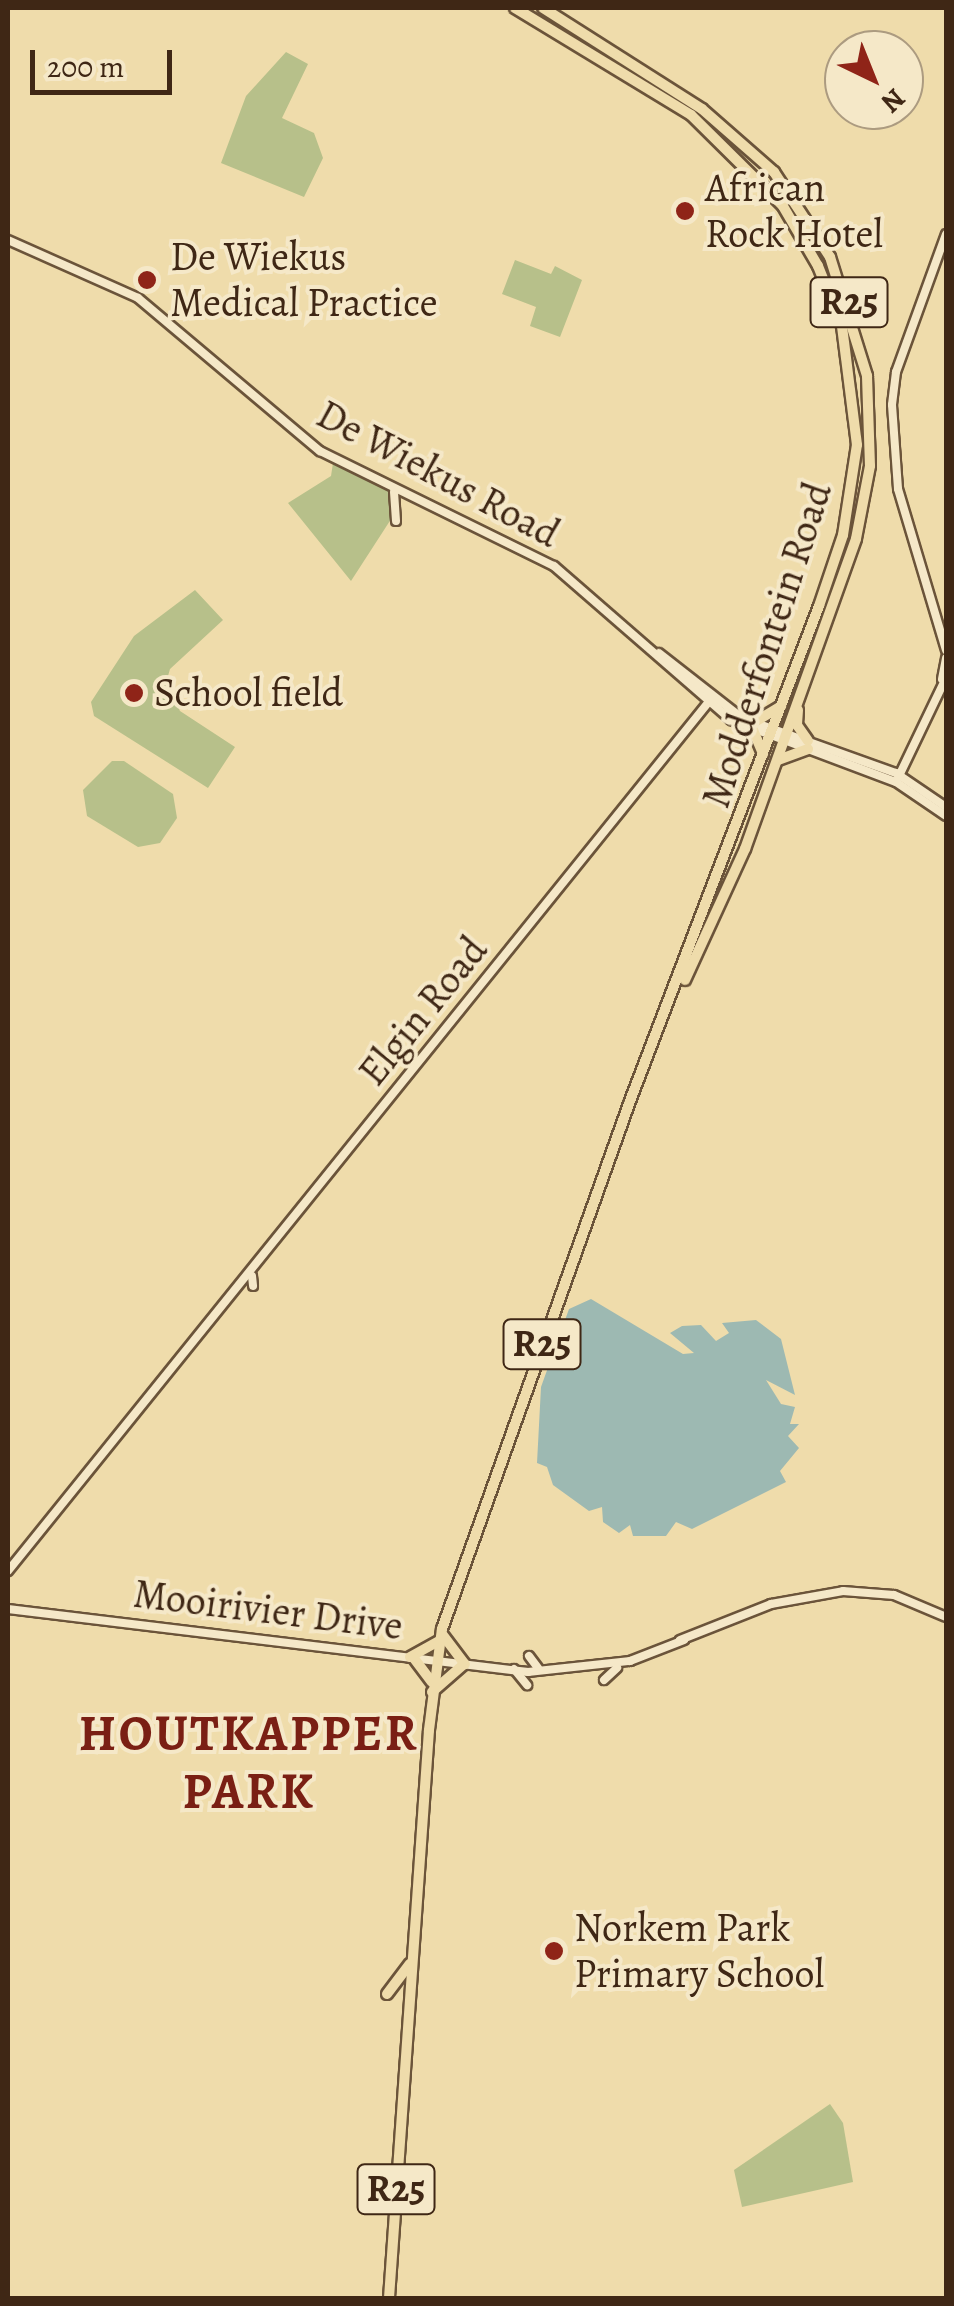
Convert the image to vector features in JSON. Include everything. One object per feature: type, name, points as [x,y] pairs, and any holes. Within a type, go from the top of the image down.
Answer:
[{"type":"main road","name":"Modderfontein Road","points":[[516,8],[717,136],[783,206],[834,303],[854,385],[855,476],[843,535],[786,699],[779,734]]},
{"type":"main road","name":"Modderfontein Road","points":[[389,2298],[432,1688],[440,1637],[662,1020],[718,914],[779,734],[818,647],[856,540],[871,440],[857,330],[830,257],[795,198],[728,128],[543,8]]},
{"type":"main road","points":[[786,699],[772,716],[753,726],[769,762],[808,745],[796,721],[818,647]]},
{"type":"main road","points":[[440,1637],[464,1664],[432,1688],[412,1657],[440,1637]]},
{"type":"main road","points":[[408,2022],[400,2004],[385,1995],[413,1958]]},
{"type":"street","points":[[946,234],[896,372],[892,405],[898,489],[946,647]]},
{"type":"street","name":"De Wiekus Road","points":[[8,240],[124,288],[284,426],[393,490],[554,566],[712,703],[753,726],[808,745]]},
{"type":"street","points":[[393,490],[399,503],[396,520]]},
{"type":"street","points":[[936,699],[946,658]]},
{"type":"street","points":[[898,778],[946,678]]},
{"type":"street","points":[[936,699],[946,687]]},
{"type":"street","name":"Elgin Road","points":[[180,1361],[252,1280],[712,703]]},
{"type":"street","name":"Elgin Road","points":[[8,1571],[712,703]]},
{"type":"street","points":[[808,745],[887,770],[946,816]]},
{"type":"street","points":[[808,745],[914,784],[946,807]]},
{"type":"street","points":[[912,752],[914,784]]},
{"type":"street","points":[[887,770],[907,762]]},
{"type":"street","name":"Mooirivier Drive","points":[[540,1670],[634,1657],[772,1604],[843,1590],[894,1595],[946,1617]]},
{"type":"street","name":"Mooirivier Drive","points":[[8,1609],[518,1669],[588,1667],[659,1653],[684,1640]]},
{"type":"street","points":[[588,1667],[604,1680],[611,1670],[659,1653]]},
{"type":"street","points":[[518,1669],[527,1683],[540,1670],[529,1656]]},
{"type":"green space","points":[[286,52],[308,64],[282,118],[314,133],[323,158],[304,197],[221,163],[246,96]]},
{"type":"green space","points":[[515,260],[551,274],[555,266],[582,280],[560,337],[530,326],[536,307],[502,294]]},
{"type":"green space","points":[[333,463],[391,492],[395,513],[351,581],[288,503],[331,476]]},
{"type":"green space","name":"School field","points":[[195,590],[223,620],[170,669],[166,683],[180,711],[235,747],[208,788],[94,716],[91,702],[134,636]]},
{"type":"green space","points":[[112,761],[124,761],[173,794],[177,818],[160,843],[138,847],[87,816],[83,790]]},
{"type":"green space","points":[[830,2104],[843,2123],[853,2182],[742,2207],[734,2170]]},
{"type":"water","points":[[591,1299],[683,1354],[694,1353],[670,1333],[682,1326],[701,1325],[716,1341],[729,1333],[722,1323],[756,1320],[781,1339],[795,1395],[766,1380],[781,1404],[795,1407],[790,1424],[799,1424],[788,1436],[799,1448],[780,1471],[786,1482],[692,1529],[676,1522],[666,1536],[633,1536],[630,1525],[619,1533],[603,1522],[602,1507],[589,1511],[553,1485],[547,1467],[537,1463],[541,1387],[569,1309]]},
{"type":"place","name":"African Rock Hotel","points":[[685,211]]},
{"type":"place","name":"De Wiekus Medical Practice","points":[[147,280]]},
{"type":"place","name":"School field","points":[[134,693]]},
{"type":"place","name":"Norkem Park Primary School","points":[[554,1951]]},
{"type":"district","name":"HOUTKAPPER PARK","points":[[249,1762]]}]
